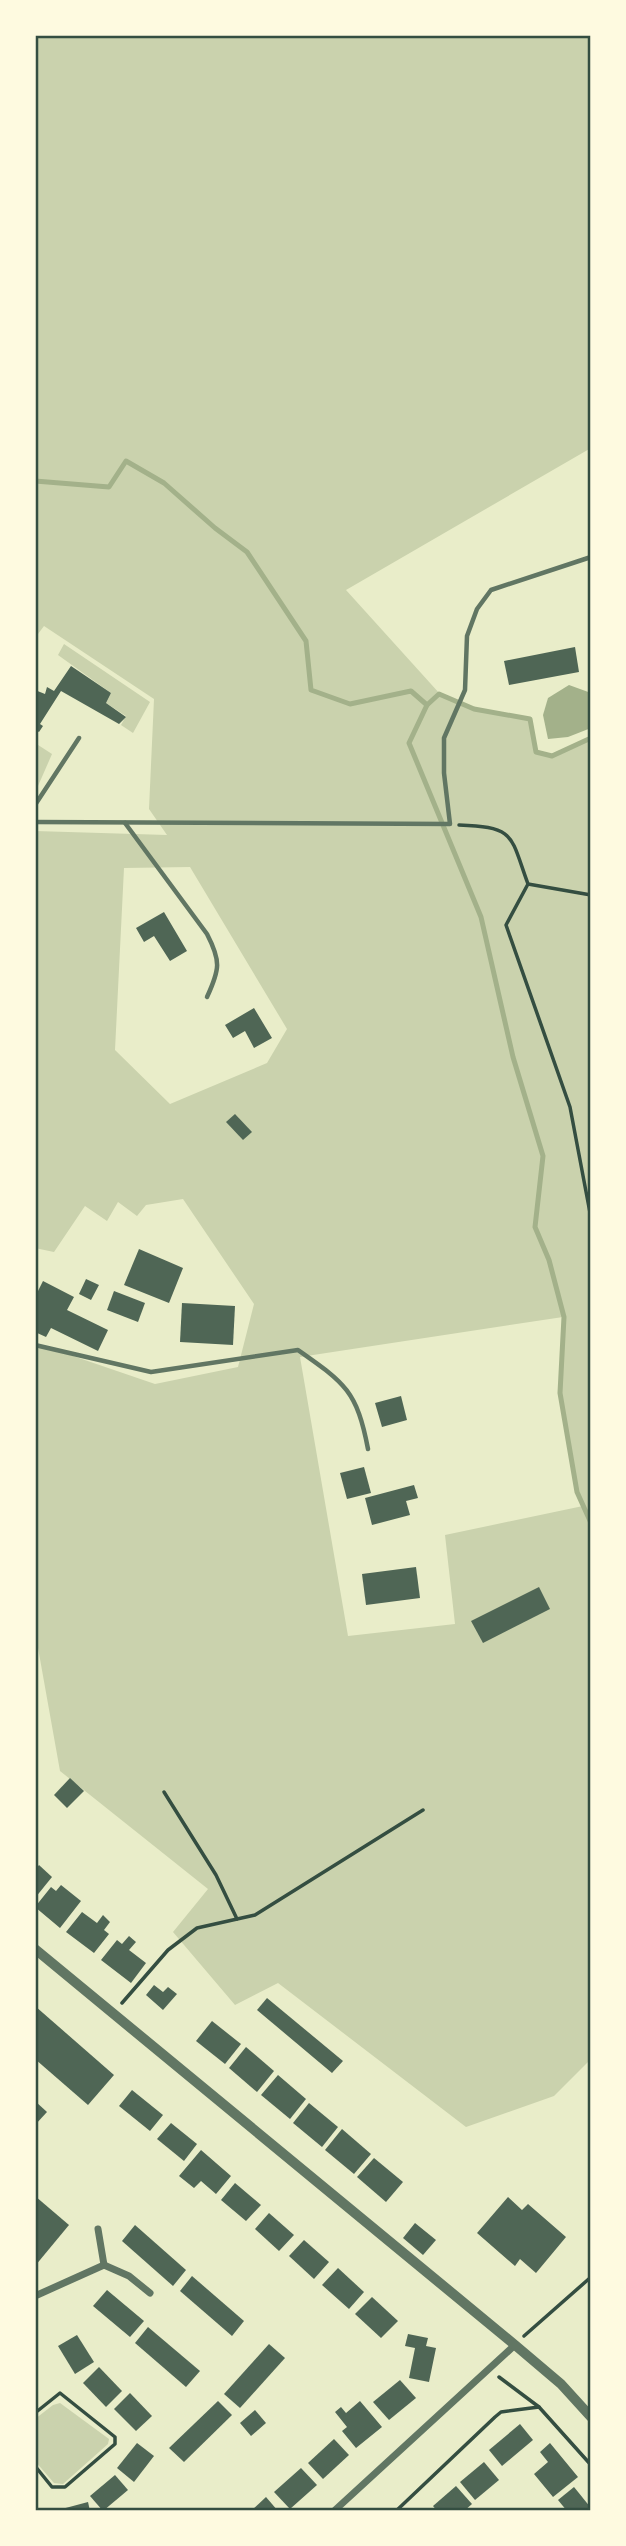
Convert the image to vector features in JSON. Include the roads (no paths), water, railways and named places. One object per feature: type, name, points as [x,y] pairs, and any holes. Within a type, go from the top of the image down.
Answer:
[{"type":"street","points":[[35,1949],[561,2384],[591,2417]]},
{"type":"street","points":[[98,2229],[104,2265]]},
{"type":"street","points":[[35,2295],[104,2265],[130,2276],[150,2294]]},
{"type":"street","points":[[334,2511],[514,2345]]},
{"type":"lane","points":[[35,822],[450,824],[444,773],[444,738],[465,690],[467,636],[477,609],[491,590],[591,557]]},
{"type":"lane","points":[[35,805],[79,738]]},
{"type":"lane","points":[[125,822],[206,933],[215,950],[219,962],[216,979],[207,997]]},
{"type":"lane","points":[[35,1345],[151,1372],[298,1350],[330,1372],[349,1392],[361,1416],[368,1449]]},
{"type":"waterway","points":[[35,481],[109,487],[126,461],[164,483],[247,552],[306,641],[311,690],[350,704],[411,691],[427,705]]},
{"type":"waterway","points":[[591,738],[552,756],[536,752],[530,719],[474,709],[439,694],[427,705],[409,743],[481,917],[513,1057],[543,1156],[535,1227],[549,1260],[564,1317],[560,1393],[577,1492],[591,1523]]}]
